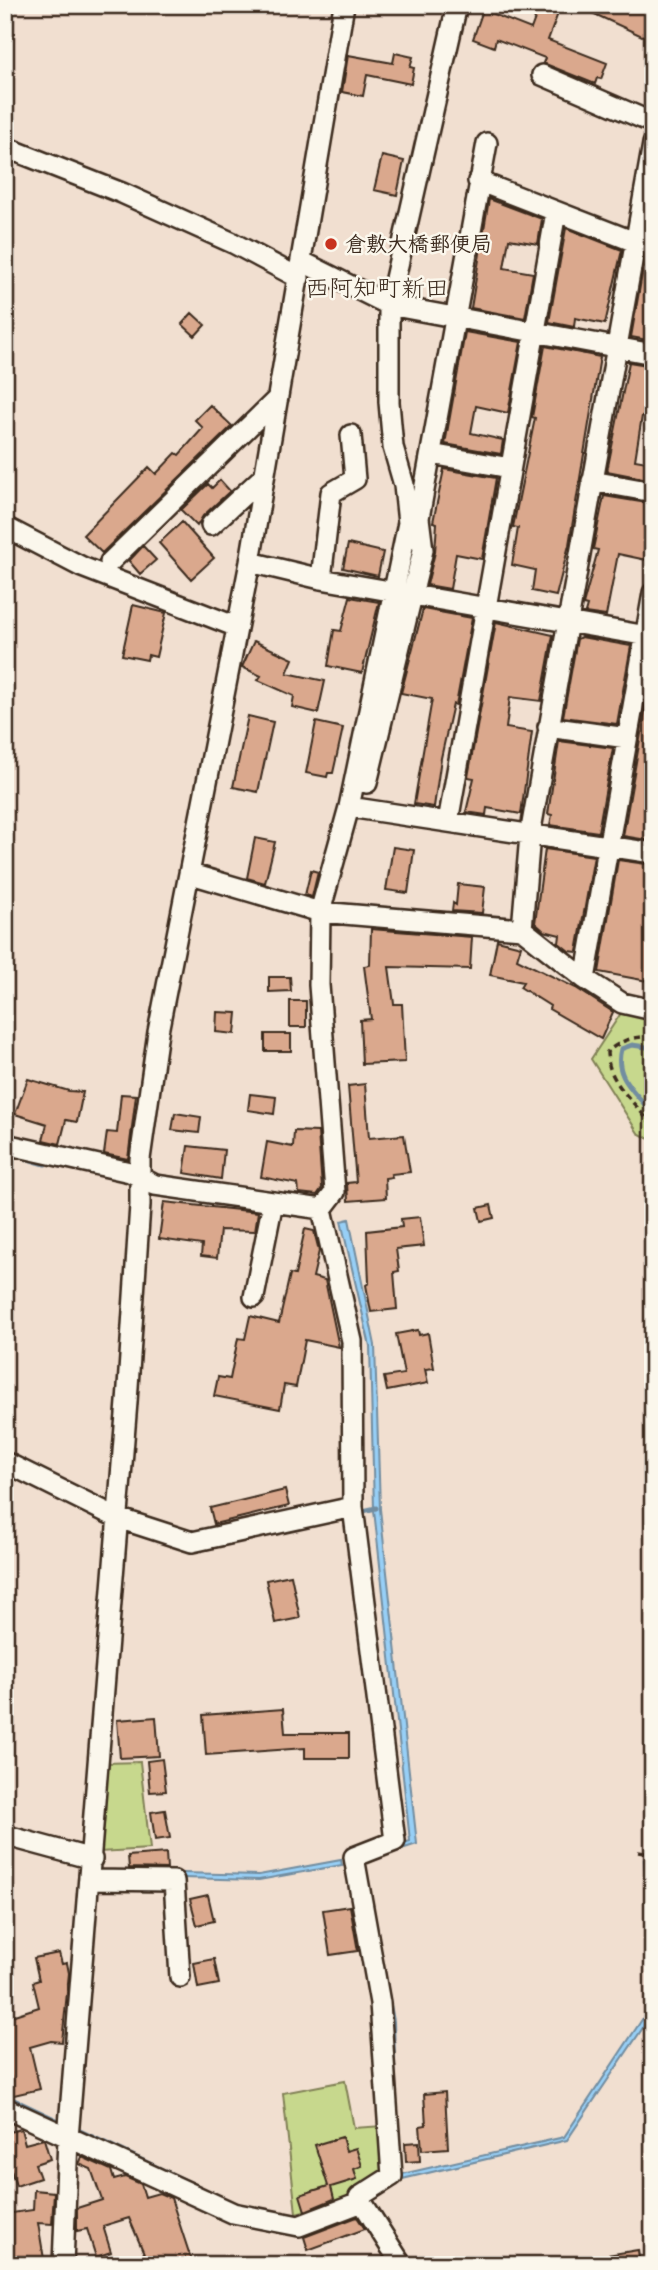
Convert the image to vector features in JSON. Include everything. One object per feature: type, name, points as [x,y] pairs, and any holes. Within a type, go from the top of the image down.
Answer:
[{"type":"street","points":[[63,2265],[68,2138],[91,1880],[118,1518],[141,1178],[140,1159],[158,1032],[250,562],[344,5]]},
{"type":"street","points":[[322,1209],[335,1192],[319,985],[320,912],[355,808],[402,591],[408,523],[404,485],[393,447],[389,402],[389,305],[457,5]]},
{"type":"street","points":[[542,75],[653,123]]},
{"type":"street","points":[[402,591],[423,550],[419,519],[487,143]]},
{"type":"street","points":[[522,929],[530,835],[548,727],[635,242],[647,210],[653,144]]},
{"type":"street","points":[[5,147],[389,305],[653,354]]},
{"type":"street","points":[[478,181],[635,242]]},
{"type":"street","points":[[448,822],[556,212]]},
{"type":"street","points":[[110,562],[278,398]]},
{"type":"street","points":[[321,579],[331,494],[355,479],[351,435]]},
{"type":"street","points":[[431,454],[510,468]]},
{"type":"street","points":[[211,525],[264,476]]},
{"type":"street","points":[[592,481],[653,492]]},
{"type":"street","points":[[5,527],[82,567],[237,627]]},
{"type":"street","points":[[250,562],[321,579],[485,605],[649,636]]},
{"type":"street","points":[[585,979],[627,738],[649,636],[653,593]]},
{"type":"street","points":[[548,727],[627,738]]},
{"type":"street","points":[[355,808],[653,853]]},
{"type":"street","points":[[191,874],[320,912],[522,929],[585,979],[622,1003],[653,1010]]},
{"type":"street","points":[[5,1144],[131,1171],[155,1185],[322,1209]]},
{"type":"street","points":[[254,1297],[273,1202]]},
{"type":"street","points":[[322,1209],[352,1341],[353,1507],[396,1841],[354,1857],[380,2003],[392,2176],[359,2197],[402,2265]]},
{"type":"street","points":[[5,1462],[118,1518],[192,1542],[353,1507]]},
{"type":"street","points":[[5,1833],[11,1837],[92,1858]]},
{"type":"street","points":[[91,1880],[174,1881],[180,1977]]},
{"type":"street","points":[[5,2108],[233,2213],[299,2226],[362,2202]]},
{"type":"path","points":[[653,1037],[632,1037],[617,1043],[607,1052],[608,1064],[621,1091],[642,1109],[653,1128]]},
{"type":"path","points":[[638,1852],[653,1854]]},
{"type":"green space","points":[[623,1010],[653,1014],[653,1141],[638,1133],[591,1059]]},
{"type":"green space","points":[[140,1762],[150,1849],[99,1852],[105,1763]]},
{"type":"green space","points":[[345,2081],[354,2128],[383,2126],[386,2172],[354,2198],[296,2213],[283,2093]]},
{"type":"water","points":[[349,1219],[375,1345],[380,1509],[417,1844],[365,1861],[394,2021],[398,2175],[564,2137],[653,2003],[653,2013],[567,2140],[394,2181],[368,2199],[302,2223],[239,2212],[5,2100],[5,2094],[240,2205],[302,2217],[366,2195],[392,2178],[386,2022],[359,1858],[410,1841],[374,1510],[370,1346],[341,1221]]},
{"type":"water","points":[[341,1860],[342,1865],[259,1880],[105,1876],[106,1871],[259,1875]]},
{"type":"water","points":[[644,1860],[652,1862],[653,1948]]},
{"type":"building","points":[[540,5],[560,8],[548,40],[607,63],[601,79],[597,78],[595,84],[543,63],[545,58],[496,39],[494,47],[473,39],[483,10],[531,29]]},
{"type":"building","points":[[575,5],[651,5],[648,13],[653,15],[653,20],[647,35],[642,36]]},
{"type":"building","points":[[395,53],[413,57],[410,67],[414,68],[411,84],[367,75],[363,96],[342,92],[348,55],[393,63]]},
{"type":"building","points":[[382,156],[404,161],[397,195],[374,190]]},
{"type":"building","points":[[489,199],[542,219],[538,244],[509,239],[504,268],[533,273],[525,318],[471,308]]},
{"type":"building","points":[[566,228],[622,250],[605,324],[575,318],[574,327],[549,322]]},
{"type":"building","points":[[647,246],[653,247],[653,341],[631,337]]},
{"type":"building","points":[[192,313],[205,325],[195,336],[182,324]]},
{"type":"building","points":[[465,332],[521,342],[508,413],[476,406],[471,433],[503,440],[501,454],[445,444]]},
{"type":"building","points":[[545,346],[600,357],[569,545],[556,596],[532,591],[535,570],[512,565],[518,528],[513,527],[535,418],[532,417]]},
{"type":"building","points":[[629,362],[653,366],[653,418],[642,416],[635,460],[653,463],[653,480],[607,471]]},
{"type":"building","points":[[210,405],[232,426],[102,553],[83,535],[149,467],[156,474],[176,453],[179,455],[203,428],[195,420]]},
{"type":"building","points":[[444,469],[496,478],[482,559],[456,554],[450,589],[427,585],[435,552],[437,523],[433,522]]},
{"type":"building","points":[[220,480],[230,491],[203,516],[197,526],[181,510],[208,484],[212,488]]},
{"type":"building","points":[[604,496],[653,504],[651,561],[618,554],[606,616],[585,613],[587,606],[583,605],[598,550],[593,549]]},
{"type":"building","points":[[182,522],[214,558],[191,579],[159,543]]},
{"type":"building","points":[[348,544],[383,552],[378,576],[343,568]]},
{"type":"building","points":[[143,546],[156,560],[140,574],[129,561]]},
{"type":"building","points":[[350,597],[379,602],[362,673],[328,666],[334,630],[341,631]]},
{"type":"building","points":[[133,605],[166,613],[156,657],[148,655],[147,660],[122,655]]},
{"type":"building","points":[[423,609],[472,618],[456,705],[453,704],[441,758],[434,807],[414,804],[432,699],[401,693]]},
{"type":"building","points":[[496,622],[553,635],[541,701],[510,697],[506,728],[532,732],[521,814],[487,808],[486,815],[466,812],[474,778],[468,777]]},
{"type":"building","points":[[581,637],[631,646],[617,724],[563,717],[577,639]]},
{"type":"building","points":[[254,641],[293,659],[287,673],[325,681],[318,713],[292,707],[294,696],[258,680],[261,676],[242,667]]},
{"type":"building","points":[[653,665],[653,841],[623,836]]},
{"type":"building","points":[[248,716],[273,722],[258,792],[233,787]]},
{"type":"building","points":[[316,722],[343,728],[333,773],[328,773],[327,777],[306,773]]},
{"type":"building","points":[[559,741],[613,748],[598,832],[550,825],[552,815],[548,814]]},
{"type":"building","points":[[255,838],[275,842],[265,883],[247,878]]},
{"type":"building","points":[[393,847],[414,850],[408,893],[386,890]]},
{"type":"building","points":[[545,849],[594,856],[577,952],[569,951],[559,943],[560,935],[544,931],[535,923]]},
{"type":"building","points":[[618,860],[653,865],[653,982],[599,972]]},
{"type":"building","points":[[311,870],[318,872],[312,897],[305,895]]},
{"type":"building","points":[[458,884],[485,887],[482,913],[452,911],[453,903],[456,905]]},
{"type":"building","points":[[371,929],[472,937],[470,969],[389,967],[394,1004],[402,1004],[405,1062],[362,1064],[360,1020],[371,1019],[364,966],[370,965]]},
{"type":"building","points":[[497,940],[521,946],[517,959],[576,988],[613,1012],[601,1039],[549,1009],[550,1006],[520,987],[523,982],[490,975]]},
{"type":"building","points":[[269,977],[290,977],[291,991],[269,992]]},
{"type":"building","points":[[290,1001],[306,1001],[306,1027],[290,1027]]},
{"type":"building","points":[[217,1012],[237,1013],[235,1034],[216,1032]]},
{"type":"building","points":[[265,1034],[291,1034],[291,1051],[265,1051]]},
{"type":"building","points":[[28,1079],[69,1091],[83,1092],[77,1122],[66,1120],[60,1144],[43,1140],[47,1124],[15,1114]]},
{"type":"building","points":[[365,1084],[369,1138],[404,1135],[410,1172],[391,1174],[392,1177],[385,1178],[386,1198],[348,1201],[347,1183],[356,1182],[348,1086]]},
{"type":"building","points":[[121,1094],[136,1095],[128,1159],[104,1154],[107,1132],[117,1133]]},
{"type":"building","points":[[250,1094],[276,1097],[274,1114],[248,1110]]},
{"type":"building","points":[[175,1113],[201,1117],[199,1133],[172,1130]]},
{"type":"building","points":[[294,1131],[318,1132],[322,1188],[317,1195],[299,1193],[298,1184],[261,1177],[267,1142],[293,1147]]},
{"type":"building","points":[[188,1146],[224,1150],[221,1179],[184,1173]]},
{"type":"building","points":[[164,1202],[258,1212],[255,1231],[220,1230],[217,1258],[201,1256],[202,1245],[159,1239]]},
{"type":"building","points":[[491,1205],[494,1218],[481,1221],[478,1208]]},
{"type":"building","points":[[420,1217],[424,1246],[396,1249],[399,1271],[394,1272],[397,1309],[371,1312],[366,1285],[369,1283],[367,1231],[402,1227],[401,1219]]},
{"type":"building","points":[[305,1229],[314,1231],[319,1251],[313,1277],[325,1280],[339,1347],[305,1340],[296,1387],[284,1385],[280,1409],[214,1396],[218,1377],[230,1379],[238,1338],[245,1339],[250,1316],[279,1323],[290,1274],[295,1275]]},
{"type":"building","points":[[418,1330],[419,1335],[428,1333],[434,1368],[425,1369],[428,1383],[387,1391],[384,1377],[404,1374],[396,1334]]},
{"type":"building","points":[[285,1490],[289,1506],[214,1524],[210,1508]]},
{"type":"building","points":[[291,1575],[300,1618],[275,1623],[266,1580]]},
{"type":"building","points":[[283,1709],[285,1733],[349,1733],[349,1758],[305,1758],[305,1748],[206,1755],[203,1715]]},
{"type":"building","points":[[156,1717],[159,1756],[120,1758],[117,1720]]},
{"type":"building","points":[[162,1759],[166,1791],[150,1792],[147,1761]]},
{"type":"building","points":[[165,1810],[170,1838],[155,1840],[151,1812]]},
{"type":"building","points":[[166,1853],[167,1869],[129,1868],[128,1856]]},
{"type":"building","points":[[208,1895],[214,1921],[197,1925],[190,1899]]},
{"type":"building","points":[[350,1906],[358,1951],[330,1955],[323,1910]]},
{"type":"building","points":[[59,1953],[62,1964],[67,1963],[69,1973],[62,2042],[51,2041],[30,2047],[40,2089],[14,2095],[5,2091],[5,2083],[12,2081],[5,2059],[5,2018],[39,2007],[33,1982],[39,1980],[34,1958]]},
{"type":"building","points":[[214,1959],[219,1984],[198,1988],[194,1963]]},
{"type":"building","points":[[445,2092],[448,2148],[422,2150],[420,2126],[426,2125],[424,2094]]},
{"type":"building","points":[[21,2129],[25,2144],[44,2139],[50,2159],[35,2164],[40,2178],[16,2186],[5,2151],[5,2133]]},
{"type":"building","points":[[342,2137],[346,2151],[356,2148],[362,2166],[354,2169],[357,2179],[331,2187],[334,2199],[305,2211],[300,2195],[328,2186],[315,2145]]},
{"type":"building","points":[[419,2142],[420,2161],[406,2162],[405,2143]]},
{"type":"building","points":[[82,2157],[111,2170],[114,2180],[125,2177],[141,2184],[145,2197],[159,2193],[171,2198],[193,2265],[149,2265],[129,2218],[103,2226],[111,2252],[96,2257],[87,2229],[77,2231],[77,2208],[102,2200],[91,2169],[79,2164]]},
{"type":"building","points":[[34,2190],[54,2192],[52,2224],[38,2223],[45,2265],[12,2265],[5,2214],[33,2210]]},
{"type":"building","points":[[357,2217],[365,2229],[308,2250],[304,2237]]},
{"type":"building","points":[[638,2250],[640,2265],[596,2265],[595,2257]]},
{"type":"waterway","points":[[653,1048],[632,1045],[621,1049],[619,1060],[628,1085],[653,1115]]},
{"type":"waterway","points":[[21,1157],[45,1164]]},
{"type":"waterway","points":[[359,1512],[376,1508]]},
{"type":"place","name":"倉敷大橋郵便局","points":[[331,244]]},
{"type":"district","name":"西阿知町新田","points":[[377,288]]}]
